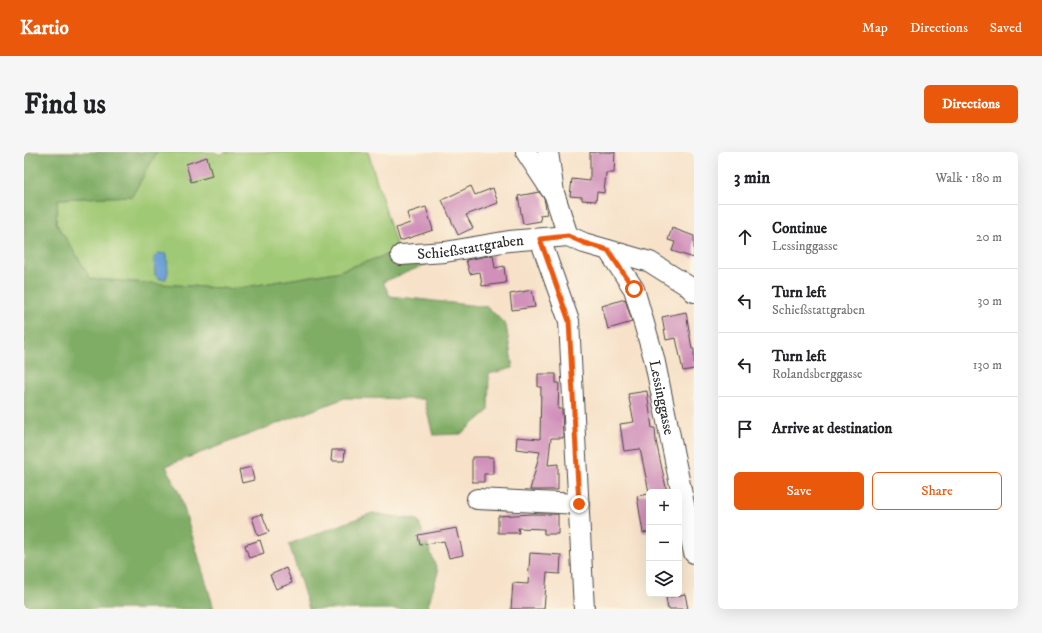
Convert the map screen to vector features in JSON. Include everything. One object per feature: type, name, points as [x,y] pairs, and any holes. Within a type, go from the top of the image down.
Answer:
[{"type":"street","points":[[526,152],[554,193]]},
{"type":"street","points":[[548,152],[554,193],[568,236]]},
{"type":"street","name":"Schießstattgraben","points":[[402,255],[446,252],[509,241],[568,236],[584,243],[650,262],[688,286],[694,292]]},
{"type":"street","points":[[540,239],[569,321],[584,609]]},
{"type":"street","name":"Lessinggasse","points":[[608,250],[634,289],[654,358],[694,553]]},
{"type":"street","points":[[477,499],[579,504]]},
{"type":"green space","points":[[24,152],[157,152],[132,196],[58,199],[56,223],[91,279],[233,289],[336,272],[398,251],[432,262],[383,282],[390,296],[488,307],[506,325],[513,368],[489,374],[488,411],[461,434],[433,435],[424,399],[345,398],[166,466],[180,495],[214,609],[24,609]]},
{"type":"green space","points":[[157,152],[214,152],[221,155],[224,152],[368,152],[398,251],[336,272],[233,289],[91,279],[56,223],[58,199],[132,196]]},
{"type":"green space","points":[[372,513],[418,520],[438,572],[427,609],[309,609],[289,544]]},
{"type":"water","points":[[158,253],[167,254],[168,272],[166,279],[160,279],[155,275],[154,258]]},
{"type":"building","points":[[590,152],[615,152],[614,173],[606,173],[604,193],[597,192],[596,201],[582,200],[582,197],[570,196],[572,179],[590,181]]},
{"type":"building","points":[[207,157],[212,176],[191,182],[186,164]]},
{"type":"building","points":[[471,186],[475,195],[493,188],[498,203],[466,215],[473,228],[458,235],[442,200]]},
{"type":"building","points":[[539,192],[544,198],[547,214],[540,215],[541,221],[523,224],[518,196]]},
{"type":"building","points":[[426,207],[433,230],[400,241],[396,228],[410,223],[407,213]]},
{"type":"building","points":[[672,228],[694,236],[694,258],[672,251],[675,242],[668,240]]},
{"type":"building","points":[[493,255],[495,268],[504,266],[506,283],[482,286],[480,272],[470,274],[466,260]]},
{"type":"building","points":[[532,290],[535,307],[512,310],[510,294]]},
{"type":"building","points":[[625,299],[632,322],[608,329],[602,306]]},
{"type":"building","points":[[686,312],[692,349],[694,349],[694,369],[683,371],[676,338],[666,340],[662,317]]},
{"type":"building","points":[[538,374],[556,374],[556,383],[559,383],[558,409],[562,409],[563,438],[551,438],[548,465],[558,464],[558,490],[530,490],[540,452],[516,449],[517,437],[540,439],[541,387],[538,387]]},
{"type":"building","points":[[647,391],[652,428],[655,428],[656,441],[666,489],[648,489],[640,449],[624,451],[620,424],[634,422],[628,394]]},
{"type":"building","points":[[332,450],[345,450],[344,461],[331,461]]},
{"type":"building","points":[[472,457],[493,457],[493,474],[484,474],[484,482],[472,482]]},
{"type":"building","points":[[251,467],[254,480],[242,483],[239,470]]},
{"type":"building","points":[[646,494],[646,532],[643,533],[637,496]]},
{"type":"building","points":[[262,514],[269,532],[258,536],[252,517]]},
{"type":"building","points":[[558,514],[558,534],[544,534],[544,529],[518,528],[519,533],[498,533],[498,516]]},
{"type":"building","points":[[457,528],[463,555],[449,558],[444,541],[420,545],[418,535]]},
{"type":"building","points":[[260,540],[264,553],[249,558],[245,545]]},
{"type":"building","points":[[530,553],[561,555],[560,574],[547,573],[544,609],[511,609],[513,583],[528,584]]},
{"type":"building","points":[[286,568],[292,583],[276,589],[270,575]]},
{"type":"building","points":[[685,594],[688,609],[668,609],[666,598],[682,597],[682,595]]},
{"type":"route","points":[[579,504],[569,321],[540,239],[568,236],[584,243],[608,250],[634,289]]}]
